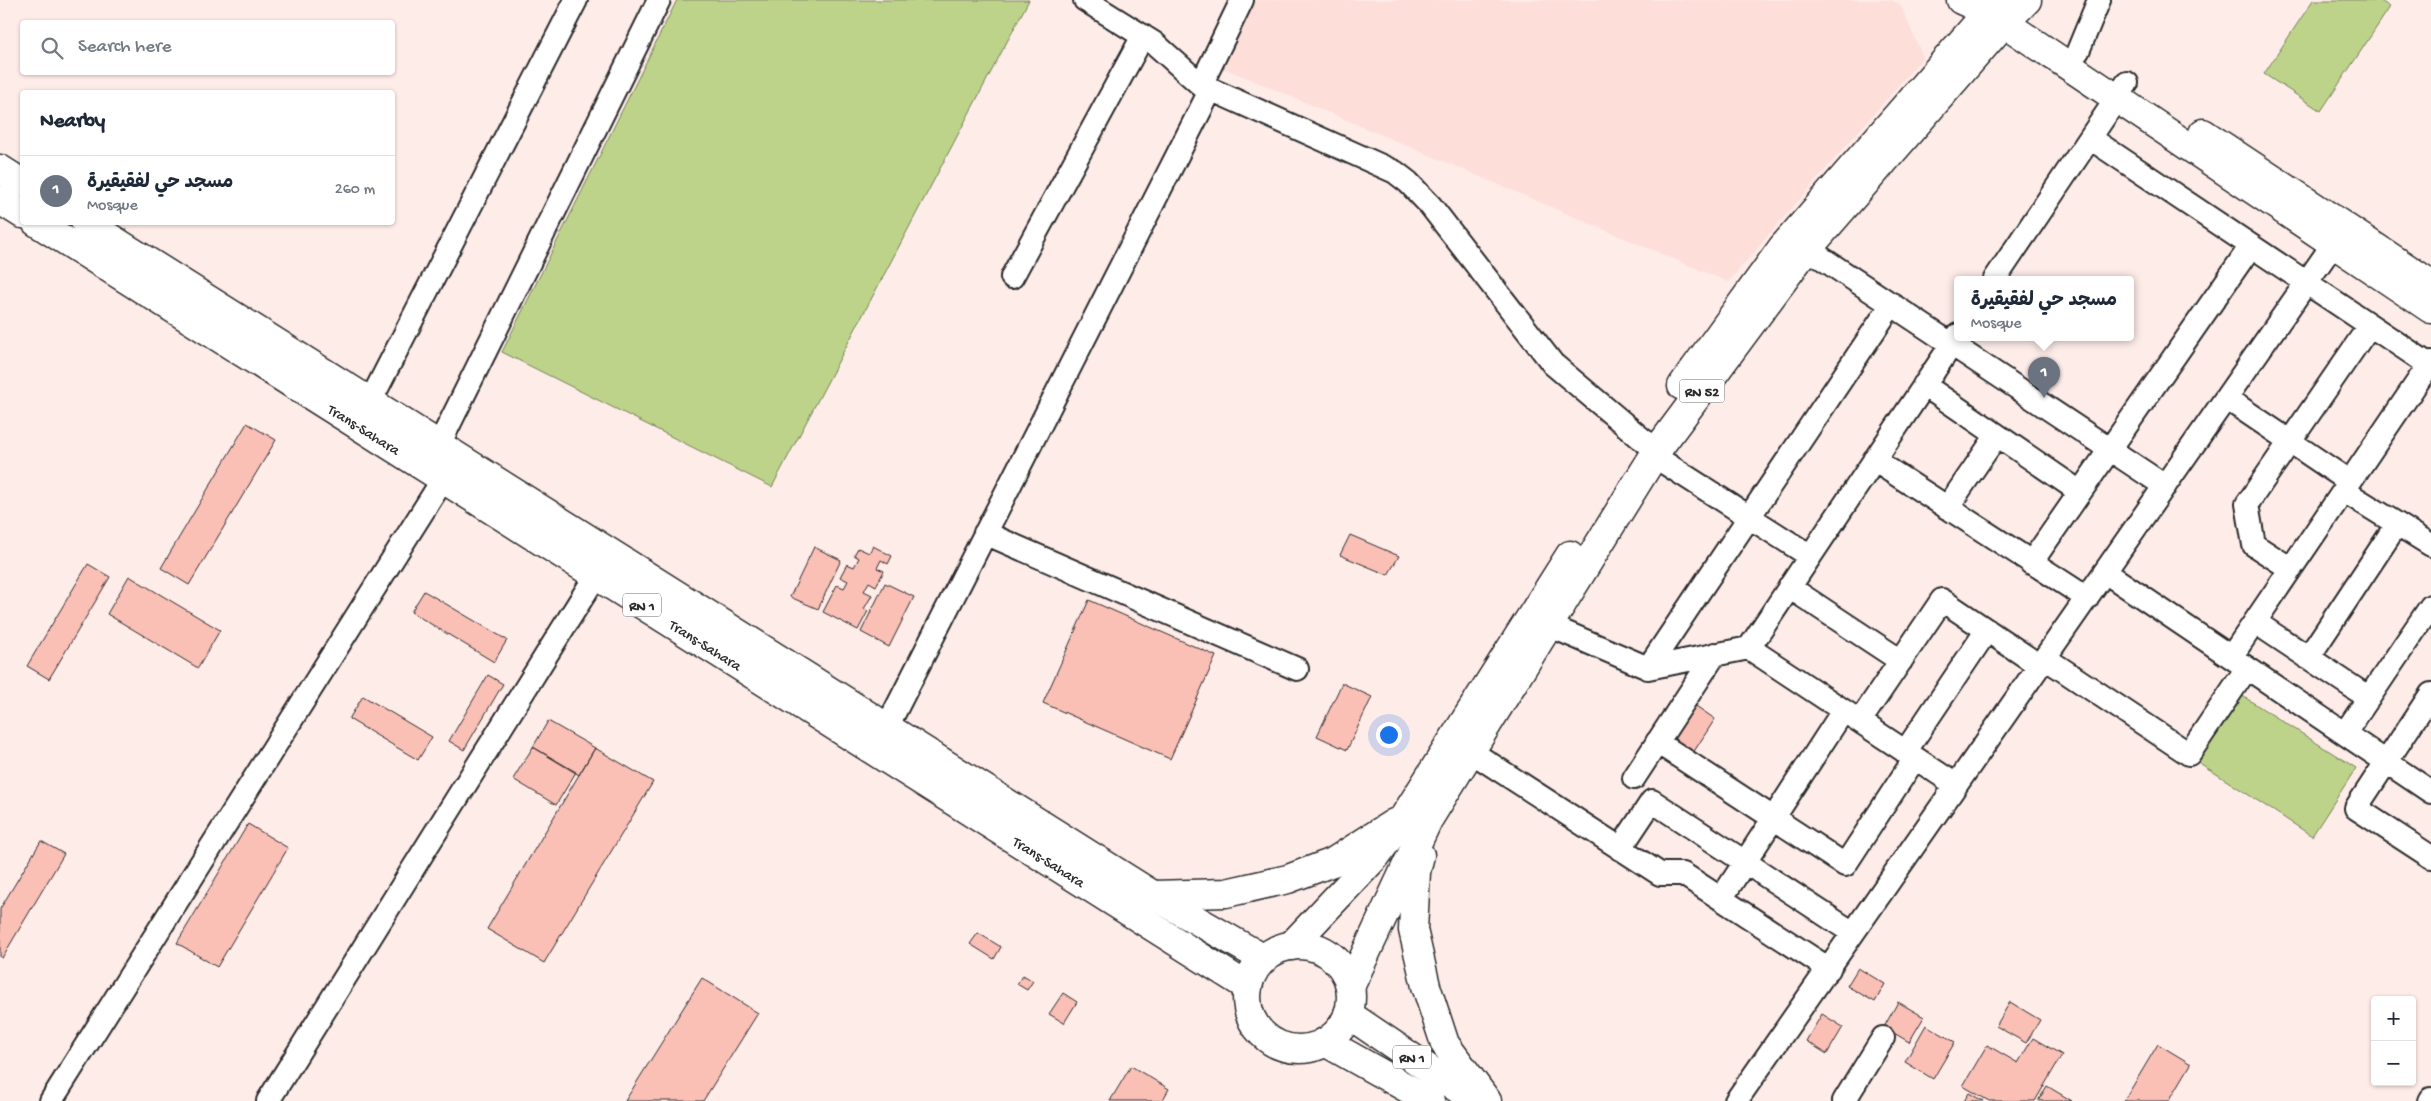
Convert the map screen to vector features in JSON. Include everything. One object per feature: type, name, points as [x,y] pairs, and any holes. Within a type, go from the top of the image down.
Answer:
[{"type":"main road","points":[[1961,0],[2006,8],[2078,51],[2122,90]]},
{"type":"main road","points":[[2006,8],[2122,90],[2340,235],[2431,284]]},
{"type":"main road","name":"RN 52","points":[[1416,819],[1470,751],[1548,625],[1652,449],[1808,249],[2006,8]]},
{"type":"main road","name":"RN 52","points":[[1416,819],[1782,248],[2006,8]]},
{"type":"main road","points":[[0,169],[20,182]]},
{"type":"main road","points":[[0,200],[20,213]]},
{"type":"main road","name":"Trans-Sahara","points":[[41,225],[1248,987]]},
{"type":"main road","name":"Trans-Sahara","points":[[91,225],[1153,895],[1264,959]]},
{"type":"main road","points":[[2340,235],[2431,309]]},
{"type":"main road","points":[[1153,895],[1226,893],[1288,879],[1333,862],[1416,819]]},
{"type":"main road","points":[[1291,946],[1376,856],[1416,819]]},
{"type":"main road","points":[[1350,987],[1416,819]]},
{"type":"main road","points":[[1416,819],[1413,930],[1426,986],[1445,1044],[1487,1101]]},
{"type":"main road","points":[[1291,946],[1307,946],[1323,950],[1336,959],[1345,972],[1350,987],[1351,1000],[1348,1014],[1335,1034],[1325,1042],[1310,1048],[1292,1048],[1276,1044],[1262,1034],[1253,1020],[1248,1004],[1248,987],[1254,972],[1264,959],[1277,950],[1291,946]]},
{"type":"main road","name":"RN 1","points":[[1348,1014],[1476,1101]]},
{"type":"main road","name":"RN 1","points":[[1325,1042],[1430,1101]]},
{"type":"street","points":[[370,402],[576,0]]},
{"type":"street","points":[[51,1101],[443,479],[448,450],[659,0]]},
{"type":"street","points":[[1085,0],[1154,43],[1206,87],[1395,172],[1408,182],[1430,205],[1553,364],[1652,449],[1749,518],[1810,556]]},
{"type":"street","points":[[886,726],[985,533],[1206,87],[1242,0]]},
{"type":"street","points":[[2078,51],[2099,0]]},
{"type":"street","points":[[1012,277],[1143,36]]},
{"type":"street","points":[[1997,276],[2122,90]]},
{"type":"street","points":[[1721,899],[1773,818],[1852,716],[1901,661],[1942,600],[1987,630],[2042,662],[2189,754],[2239,662],[2254,622],[2430,364],[2090,138]]},
{"type":"street","points":[[1736,1101],[2340,235]]},
{"type":"street","points":[[2031,563],[2251,246]]},
{"type":"street","points":[[1808,249],[1892,304],[1954,339]]},
{"type":"street","points":[[1648,668],[1892,304]]},
{"type":"street","points":[[2291,569],[2254,545],[2247,504],[2370,325]]},
{"type":"street","points":[[1749,648],[1954,341]]},
{"type":"street","points":[[1956,341],[2110,450],[2165,486]]},
{"type":"street","points":[[1924,385],[2080,492]]},
{"type":"street","points":[[2226,398],[2290,442],[2397,524],[2431,545]]},
{"type":"street","points":[[1947,508],[1997,435]]},
{"type":"street","points":[[1874,460],[2087,598]]},
{"type":"street","points":[[2308,658],[2397,524]]},
{"type":"street","points":[[985,533],[1297,669]]},
{"type":"street","points":[[268,1101],[610,553]]},
{"type":"street","points":[[2105,572],[2431,792]]},
{"type":"street","points":[[1789,587],[1901,661]]},
{"type":"street","points":[[2345,733],[2431,606]]},
{"type":"street","points":[[2254,622],[2368,698]]},
{"type":"street","points":[[1548,625],[1648,668],[1749,648],[1956,786]]},
{"type":"street","points":[[1657,742],[1845,865],[1987,630]]},
{"type":"street","points":[[1634,778],[1715,654]]},
{"type":"street","points":[[2431,694],[2356,808],[2431,857]]},
{"type":"street","points":[[1470,751],[1660,874],[1683,874],[1828,969]]},
{"type":"street","points":[[1620,849],[1652,801],[1853,933]]},
{"type":"street","points":[[1844,1101],[1883,1038]]},
{"type":"shaded area","points":[[1251,0],[1890,0],[1900,4],[1923,57],[1728,282],[1219,66]]},
{"type":"green space","points":[[677,0],[1029,0],[772,487],[502,352]]},
{"type":"green space","points":[[2313,0],[2379,0],[2390,7],[2321,111],[2264,74]]},
{"type":"green space","points":[[2241,695],[2356,768],[2312,836],[2198,762]]},
{"type":"building","points":[[247,423],[276,440],[189,585],[161,568]]},
{"type":"building","points":[[1350,535],[1399,556],[1388,575],[1340,555]]},
{"type":"building","points":[[873,546],[892,556],[888,564],[881,560],[877,568],[884,571],[876,586],[869,582],[864,591],[872,595],[864,609],[868,611],[858,630],[823,612],[837,585],[844,588],[848,581],[840,577],[847,564],[854,567],[859,558],[854,555],[858,548],[869,553]]},
{"type":"building","points":[[814,547],[841,560],[818,609],[790,597]]},
{"type":"building","points":[[88,564],[110,577],[49,679],[27,666]]},
{"type":"building","points":[[129,576],[220,630],[198,668],[107,614]]},
{"type":"building","points":[[885,583],[914,597],[889,647],[861,632]]},
{"type":"building","points":[[424,591],[507,640],[494,662],[411,612]]},
{"type":"building","points":[[1089,600],[1216,656],[1170,759],[1043,703]]},
{"type":"building","points":[[488,675],[503,684],[464,750],[449,741]]},
{"type":"building","points":[[1342,683],[1372,697],[1347,750],[1317,736]]},
{"type":"building","points":[[363,696],[432,737],[418,760],[349,719]]},
{"type":"building","points":[[1693,704],[1715,719],[1691,756],[1668,741]]},
{"type":"building","points":[[548,721],[595,748],[579,775],[533,747]]},
{"type":"building","points":[[533,747],[576,772],[556,805],[513,779]]},
{"type":"building","points":[[595,748],[653,782],[544,963],[487,929]]},
{"type":"building","points":[[248,824],[288,848],[217,967],[177,943]]},
{"type":"building","points":[[41,841],[64,854],[2,958],[0,957],[0,909]]},
{"type":"building","points":[[978,933],[1001,947],[994,959],[970,944]]},
{"type":"building","points":[[1858,968],[1885,984],[1875,1002],[1847,986]]},
{"type":"building","points":[[1023,975],[1033,981],[1027,990],[1017,984]]},
{"type":"building","points":[[702,978],[758,1013],[703,1101],[625,1101]]},
{"type":"building","points":[[1063,993],[1077,1002],[1064,1023],[1049,1014]]},
{"type":"building","points":[[1898,1002],[1924,1017],[1909,1042],[1884,1027]]},
{"type":"building","points":[[2010,1002],[2040,1020],[2026,1043],[1996,1026]]},
{"type":"building","points":[[1822,1014],[1843,1027],[1827,1054],[1806,1041]]},
{"type":"building","points":[[1926,1025],[1955,1042],[1933,1079],[1905,1062]]},
{"type":"building","points":[[2033,1038],[2062,1055],[2035,1101],[1989,1101],[1963,1086],[1987,1045],[2018,1063]]},
{"type":"building","points":[[2158,1044],[2191,1064],[2169,1101],[2124,1101]]},
{"type":"building","points":[[1131,1066],[1169,1089],[1162,1101],[1110,1101]]},
{"type":"building","points":[[2047,1086],[2072,1101],[2038,1101]]},
{"type":"building","points":[[1969,1093],[1983,1101],[1964,1101]]},
{"type":"place","name":"مسجد حي لفقيقيرة","points":[[2044,398]]}]
